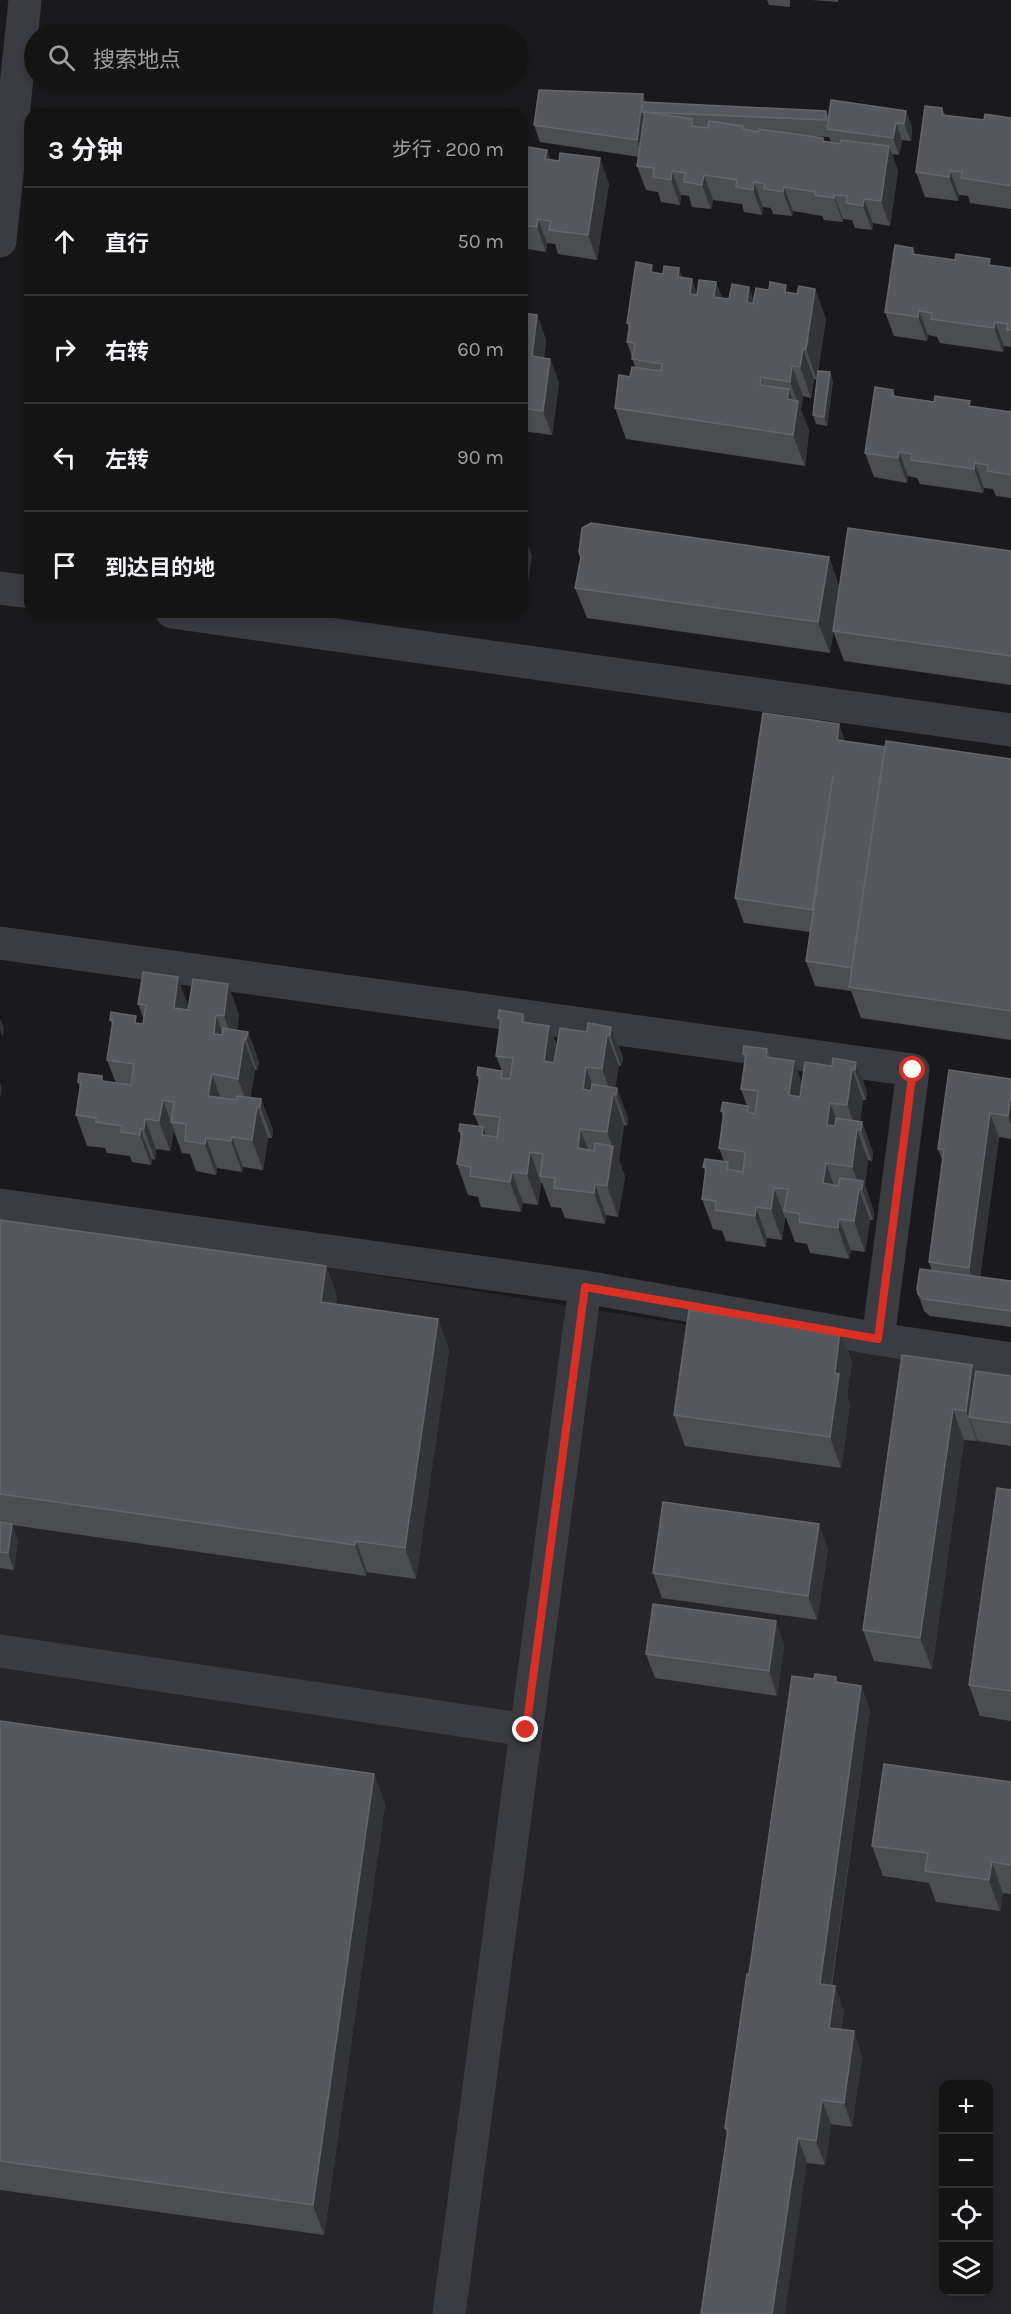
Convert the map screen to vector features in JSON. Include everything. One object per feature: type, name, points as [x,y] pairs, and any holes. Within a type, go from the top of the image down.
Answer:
[{"type":"street","points":[[0,241],[25,0]]},
{"type":"street","points":[[0,588],[24,591]]},
{"type":"street","points":[[215,618],[1011,730]]},
{"type":"street","points":[[0,943],[913,1070],[878,1339]]},
{"type":"street","points":[[0,1205],[585,1287],[878,1339],[1011,1359]]},
{"type":"street","points":[[449,2314],[585,1287]]},
{"type":"street","points":[[0,1651],[526,1730]]},
{"type":"shaded area","points":[[0,1220],[185,1245],[1011,1376],[1011,2314],[0,2314]]},
{"type":"building","points":[[539,90],[643,94],[637,140],[534,125]]},
{"type":"building","points":[[831,100],[906,111],[904,124],[896,123],[893,138],[827,129]]},
{"type":"building","points":[[643,102],[826,111],[826,120],[642,112]]},
{"type":"building","points":[[925,106],[942,108],[942,115],[984,120],[985,114],[1011,118],[1011,186],[961,178],[962,172],[950,171],[949,177],[916,172]]},
{"type":"building","points":[[645,112],[692,119],[692,126],[708,128],[709,121],[743,126],[743,129],[758,132],[759,129],[823,138],[823,141],[840,144],[841,140],[889,146],[881,201],[864,199],[863,206],[846,203],[847,196],[834,195],[834,198],[784,187],[783,192],[764,189],[765,184],[754,182],[753,190],[736,187],[737,180],[704,175],[702,185],[684,182],[685,173],[672,171],[671,180],[653,177],[654,168],[637,166]]},
{"type":"building","points":[[528,147],[547,150],[545,159],[559,161],[560,153],[600,158],[588,235],[549,230],[551,221],[538,219],[537,227],[528,226]]},
{"type":"building","points":[[895,245],[913,248],[912,254],[955,260],[956,254],[990,259],[989,265],[1011,268],[1011,330],[1007,330],[1008,324],[995,322],[994,328],[931,319],[932,313],[919,311],[918,317],[885,312]]},
{"type":"building","points":[[636,262],[652,265],[651,272],[663,274],[664,266],[679,268],[678,277],[692,279],[690,294],[697,295],[699,280],[716,282],[714,297],[729,299],[732,284],[749,287],[747,302],[753,304],[756,288],[769,290],[770,282],[786,285],[785,292],[797,294],[799,286],[815,289],[806,349],[803,349],[800,367],[792,366],[790,382],[761,377],[760,385],[789,389],[787,399],[798,401],[793,435],[615,408],[619,375],[630,377],[632,367],[661,371],[662,364],[632,359],[635,343],[627,342],[630,323],[627,323]]},
{"type":"building","points":[[528,314],[537,315],[532,356],[550,359],[543,411],[528,409]]},
{"type":"building","points":[[818,371],[830,372],[824,417],[813,415]]},
{"type":"building","points":[[875,387],[893,390],[892,396],[934,402],[935,396],[970,401],[969,406],[1011,412],[1011,475],[987,471],[988,465],[975,463],[974,469],[911,460],[912,454],[899,452],[898,458],[865,453]]},
{"type":"building","points":[[591,523],[829,557],[818,622],[575,588],[581,557],[579,552],[582,528]]},
{"type":"building","points":[[848,528],[1011,551],[1011,656],[833,631]]},
{"type":"building","points":[[763,713],[839,724],[837,740],[885,747],[852,968],[806,961],[833,775],[812,910],[735,898]]},
{"type":"building","points":[[886,741],[1011,759],[1011,1011],[849,987]]},
{"type":"building","points":[[143,972],[178,977],[174,1008],[188,1010],[193,979],[228,984],[224,1016],[216,1015],[214,1034],[222,1035],[223,1028],[248,1032],[244,1039],[238,1079],[212,1074],[208,1096],[236,1100],[237,1096],[261,1099],[260,1107],[257,1107],[252,1140],[232,1137],[231,1141],[206,1138],[205,1144],[185,1141],[186,1124],[171,1122],[174,1102],[163,1100],[159,1121],[145,1119],[144,1129],[140,1129],[140,1135],[121,1132],[122,1126],[96,1122],[96,1118],[76,1115],[81,1082],[78,1082],[79,1073],[102,1076],[102,1081],[131,1085],[134,1064],[107,1060],[113,1020],[110,1020],[111,1012],[136,1016],[135,1023],[143,1024],[146,1005],[138,1004]]},
{"type":"building","points":[[499,1010],[523,1014],[522,1022],[549,1026],[544,1061],[554,1063],[560,1028],[587,1032],[588,1023],[611,1027],[610,1035],[607,1035],[602,1069],[586,1067],[583,1089],[591,1091],[592,1084],[617,1088],[616,1095],[613,1094],[607,1132],[580,1129],[578,1148],[594,1151],[595,1143],[613,1146],[607,1186],[595,1184],[594,1193],[554,1188],[555,1178],[540,1176],[543,1154],[530,1152],[527,1174],[512,1172],[510,1182],[470,1176],[471,1167],[457,1164],[462,1132],[459,1131],[460,1124],[483,1127],[482,1135],[497,1137],[500,1117],[474,1114],[480,1076],[477,1075],[478,1067],[502,1071],[501,1078],[510,1079],[513,1058],[496,1056],[501,1019],[498,1018]]},
{"type":"building","points":[[744,1046],[767,1049],[766,1057],[794,1061],[789,1095],[800,1097],[805,1062],[832,1066],[833,1058],[856,1062],[855,1070],[852,1069],[847,1105],[830,1103],[827,1125],[835,1126],[836,1118],[862,1122],[861,1130],[857,1129],[852,1167],[826,1163],[823,1183],[838,1186],[840,1178],[863,1181],[862,1189],[859,1189],[854,1221],[839,1219],[838,1228],[799,1222],[800,1214],[784,1211],[788,1189],[774,1188],[771,1209],[756,1207],[755,1216],[715,1210],[716,1201],[702,1199],[705,1159],[728,1162],[727,1169],[743,1172],[745,1152],[719,1148],[723,1102],[748,1106],[747,1112],[755,1114],[758,1091],[741,1089],[746,1054],[743,1054]]},
{"type":"building","points":[[949,1070],[1011,1079],[1008,1116],[990,1113],[969,1268],[929,1262],[944,1149],[938,1149]]},
{"type":"building","points":[[0,1220],[326,1266],[321,1302],[438,1319],[405,1548],[356,1541],[355,1545],[0,1494]]},
{"type":"building","points":[[920,1269],[1011,1281],[1011,1311],[924,1299],[918,1294],[917,1289]]},
{"type":"building","points":[[689,1310],[840,1331],[835,1373],[839,1374],[830,1437],[674,1415]]},
{"type":"building","points":[[902,1355],[972,1365],[966,1411],[953,1409],[920,1638],[863,1630]]},
{"type":"building","points":[[976,1371],[1011,1376],[1011,1423],[969,1417]]},
{"type":"building","points":[[997,1488],[1011,1490],[1011,1691],[969,1685]]},
{"type":"building","points":[[663,1502],[819,1524],[808,1596],[653,1573]]},
{"type":"building","points":[[0,1522],[12,1524],[8,1553],[0,1552]]},
{"type":"building","points":[[653,1604],[776,1621],[769,1671],[646,1654]]},
{"type":"building","points":[[815,1674],[836,1677],[835,1682],[861,1686],[820,1984],[835,1986],[829,2028],[854,2031],[844,2103],[822,2100],[816,2141],[798,2138],[772,2314],[701,2314],[728,2129],[725,2128],[792,1676],[814,1679]]},
{"type":"building","points":[[0,1721],[374,1774],[313,2205],[0,2161]]},
{"type":"building","points":[[884,1764],[1011,1782],[1011,1865],[992,1862],[989,1880],[925,1871],[928,1853],[872,1846]]},
{"type":"route","points":[[526,1730],[585,1287],[878,1339],[913,1070]]}]
